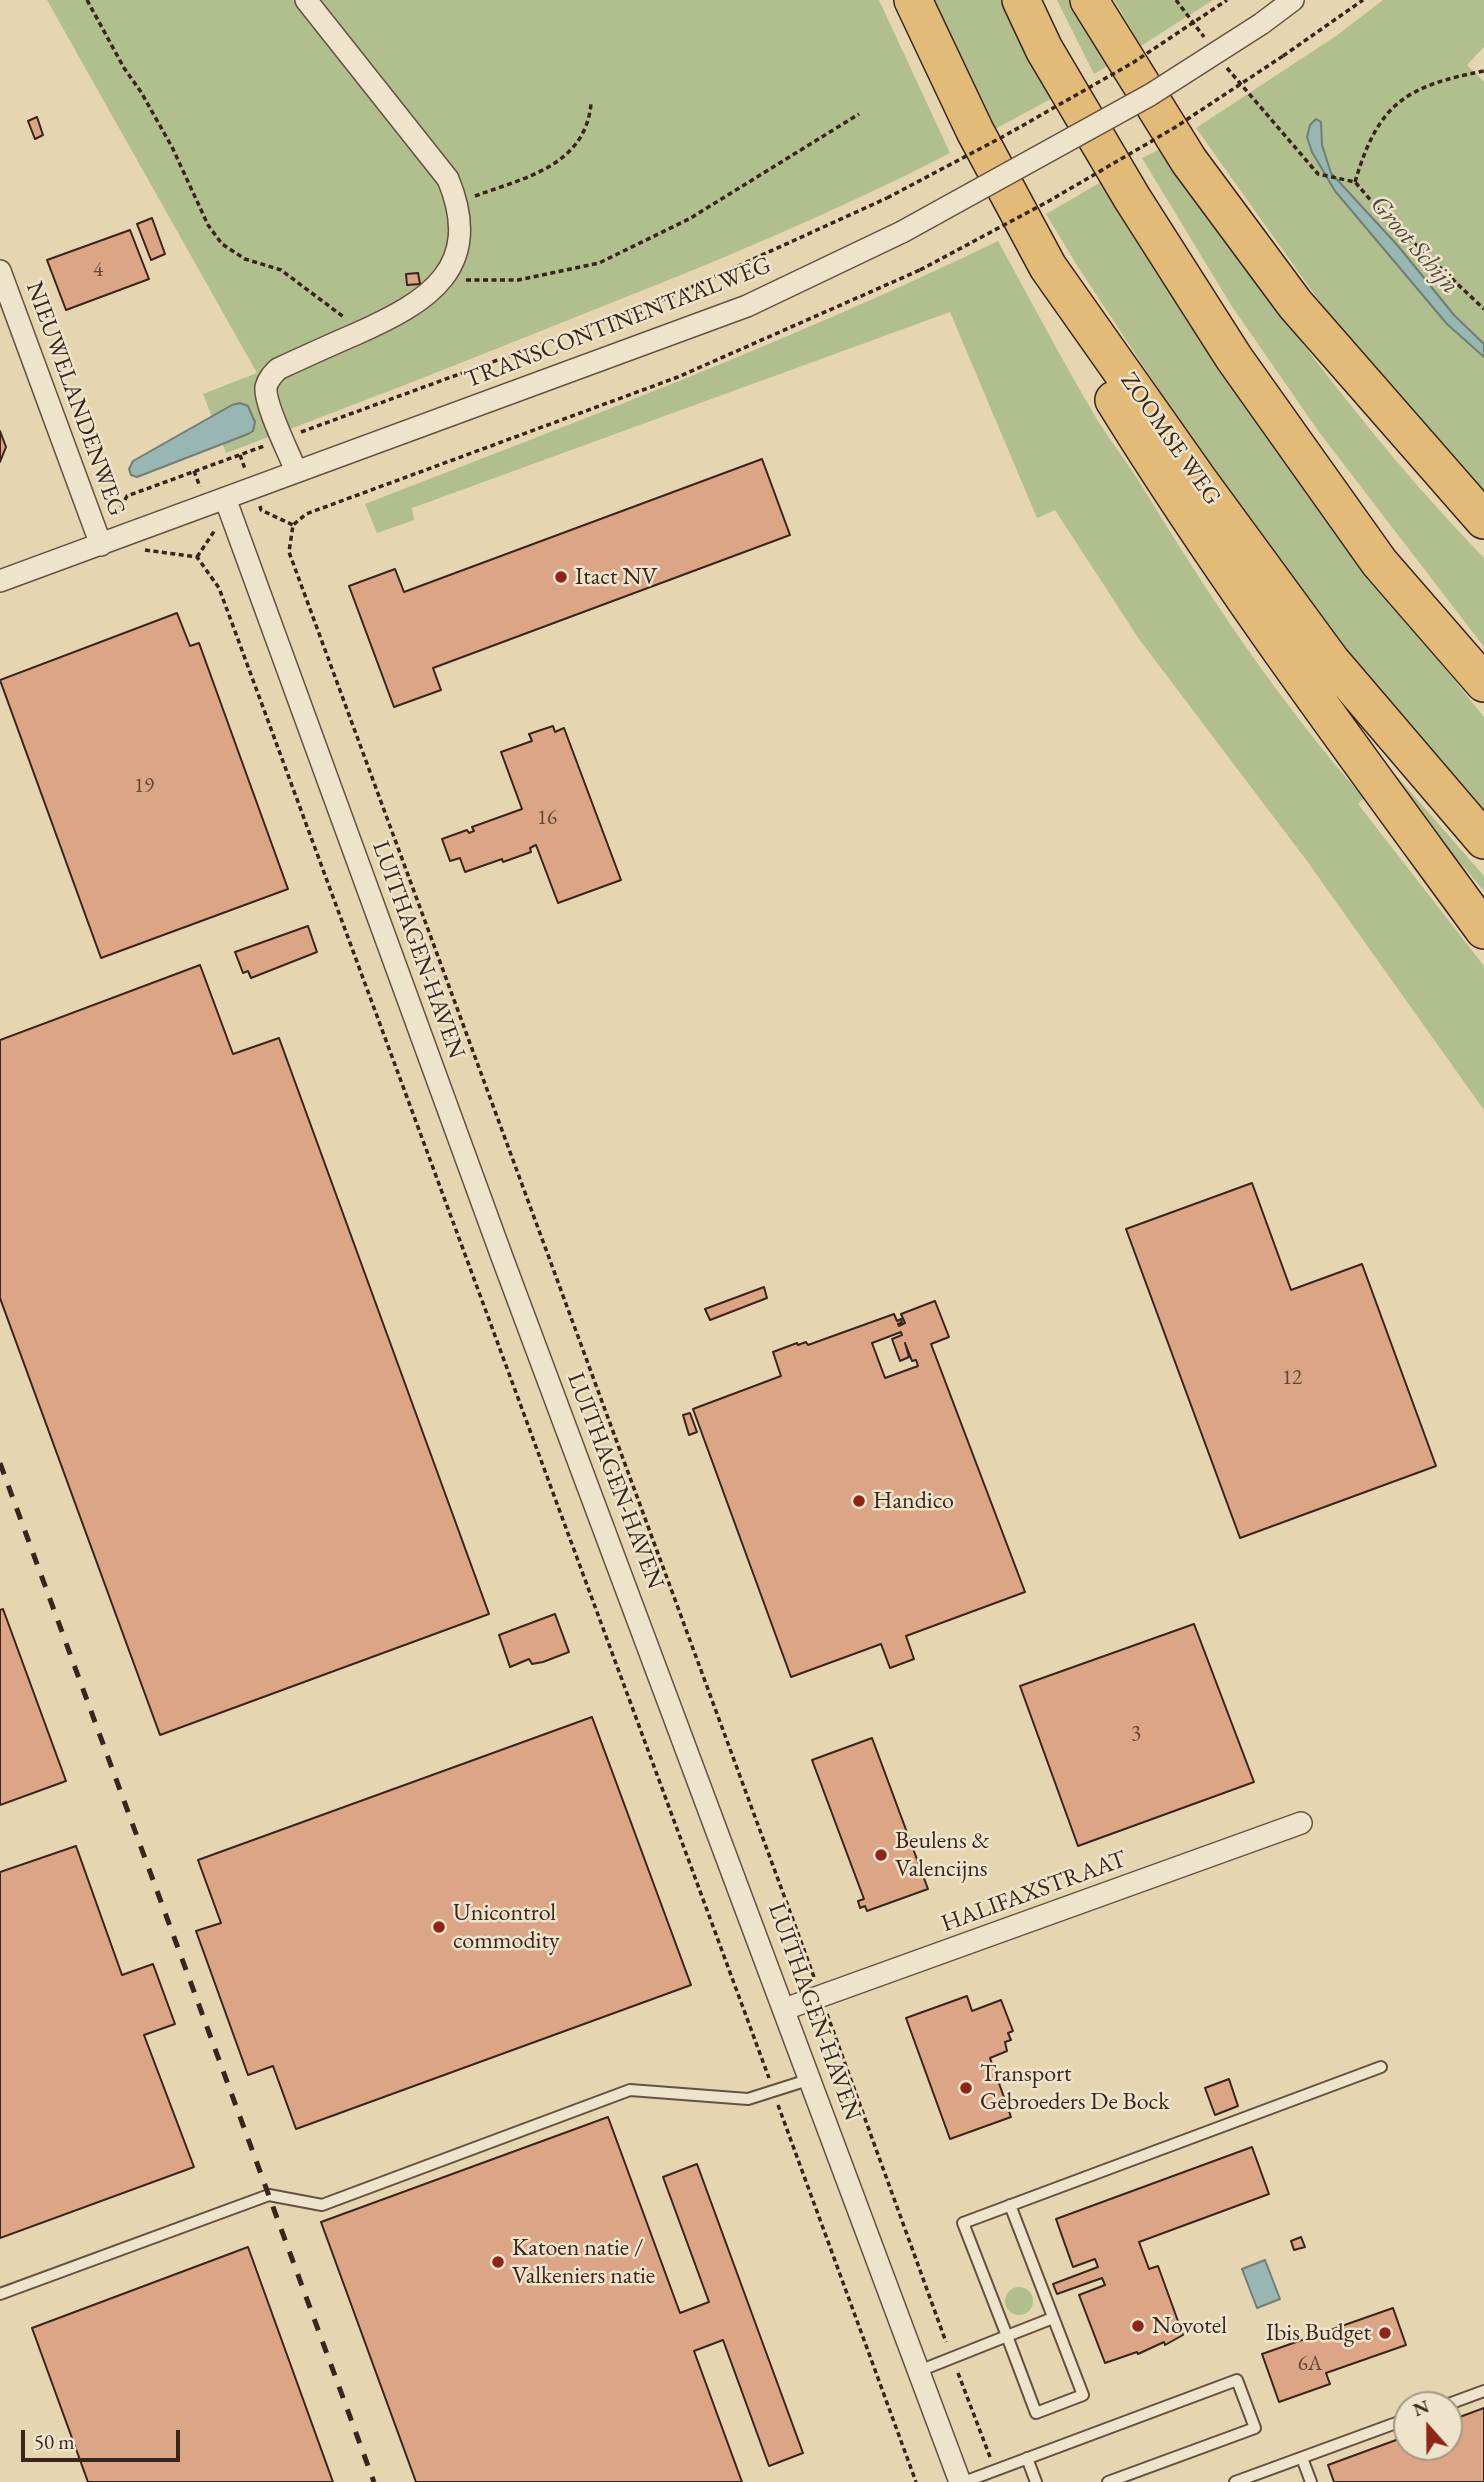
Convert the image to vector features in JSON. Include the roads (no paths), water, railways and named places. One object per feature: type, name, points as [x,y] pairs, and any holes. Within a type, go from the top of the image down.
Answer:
[{"type":"highway","name":"ZOOMSE WEG","points":[[913,0],[975,131],[1048,267],[1199,481],[1331,661],[1484,840]]},
{"type":"highway","points":[[1021,0],[1044,49],[1118,176],[1234,358],[1379,562],[1484,683]]},
{"type":"highway","points":[[1089,0],[1189,161],[1295,304],[1484,520]]},
{"type":"highway","points":[[1048,267],[1104,385],[1151,461],[1369,776],[1484,930]]},
{"type":"highway","points":[[1422,845],[1484,914]]},
{"type":"street","points":[[296,471],[268,401],[266,387],[271,376],[278,369],[405,310],[427,296],[442,280],[456,254],[460,227],[458,202],[449,179],[306,0]]},
{"type":"street","name":"TRANSCONTINENTAALWEG","points":[[0,581],[747,306],[902,232],[1150,95],[1261,24],[1293,0]]},
{"type":"street","name":"NIEUWELANDENWEG","points":[[0,271],[102,545]]},
{"type":"street","name":"LUITHAGEN-HAVEN","points":[[225,498],[498,1244],[962,2482]]},
{"type":"street","name":"HALIFAXSTRAAT","points":[[785,2009],[1301,1823]]},
{"type":"lane","points":[[1010,2205],[1083,2395],[1036,2413],[963,2223],[1010,2205],[1381,2067]]},
{"type":"lane","points":[[0,2294],[269,2195],[323,2204],[629,2091],[748,2099],[811,2079]]},
{"type":"lane","points":[[919,2371],[1053,2318]]},
{"type":"lane","points":[[962,2482],[1237,2380],[1255,2428],[1108,2482]]},
{"type":"lane","points":[[1463,2399],[1484,2391]]},
{"type":"lane","points":[[1235,2482],[1393,2424]]},
{"type":"lane","points":[[1027,2458],[1036,2482]]},
{"type":"lane","points":[[1302,2458],[1311,2482]]},
{"type":"water","points":[[1316,119],[1321,122],[1322,145],[1331,173],[1399,247],[1454,315],[1484,344],[1484,357],[1447,324],[1335,191],[1312,152],[1307,137],[1310,125]]},
{"type":"water","points":[[240,403],[248,406],[255,422],[253,431],[137,477],[131,475],[129,469],[133,461]]},
{"type":"water","points":[[1265,2260],[1280,2299],[1257,2308],[1242,2269]]},
{"type":"railway","points":[[0,1463],[374,2482]]},
{"type":"place","name":"Itact NV","points":[[561,577]]},
{"type":"place","name":"Handico","points":[[859,1501]]},
{"type":"place","name":"Beulens & Valencijns","points":[[881,1855]]},
{"type":"place","name":"Unicontrol commodity","points":[[439,1927]]},
{"type":"place","name":"Transport Gebroeders De Bock","points":[[966,2088]]},
{"type":"place","name":"Katoen natie / Valkeniers natie","points":[[498,2262]]},
{"type":"place","name":"Novotel","points":[[1138,2326]]},
{"type":"place","name":"Ibis Budget","points":[[1385,2333]]},
{"type":"water label","name":"Groot Schijn","points":[[1414,245]]}]
